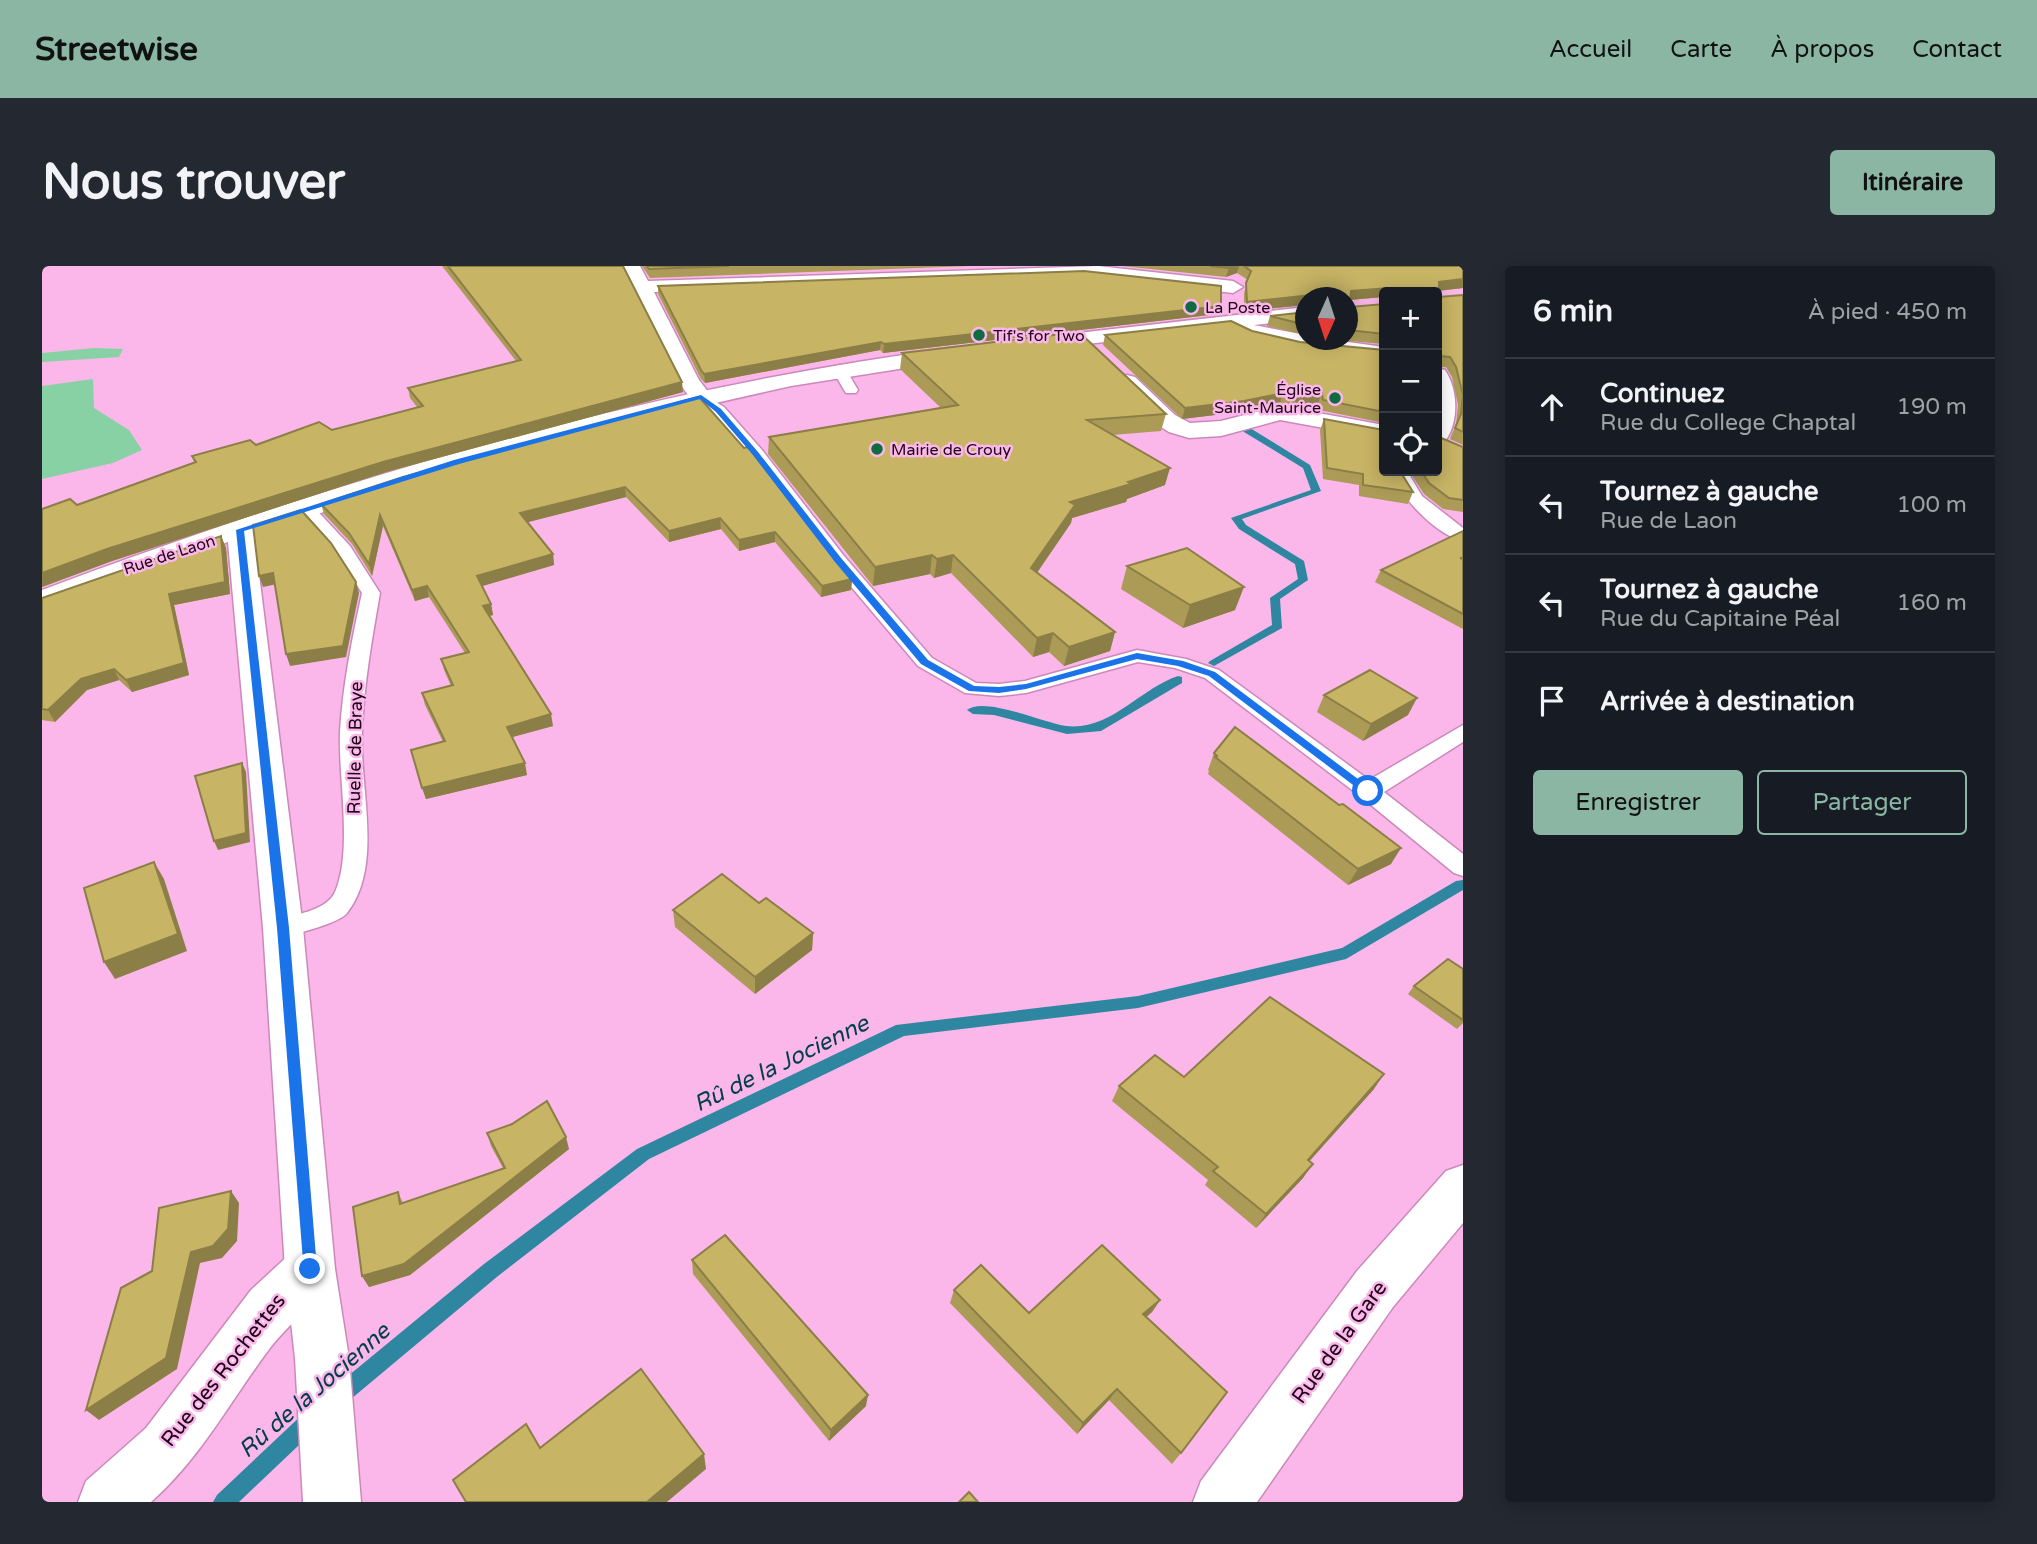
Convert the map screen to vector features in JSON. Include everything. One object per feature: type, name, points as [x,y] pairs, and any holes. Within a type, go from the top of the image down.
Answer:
[{"type":"street","points":[[631,266],[689,381],[701,397]]},
{"type":"street","points":[[1231,321],[1233,288],[1243,266]]},
{"type":"street","points":[[641,287],[1083,270],[1233,288]]},
{"type":"street","points":[[1018,346],[1295,314]]},
{"type":"street","points":[[1231,321],[1244,330],[1272,337],[1379,352]]},
{"type":"street","points":[[1081,339],[1176,429],[1198,432],[1245,422],[1265,414],[1280,414],[1379,431]]},
{"type":"street","name":"Rue de Laon","points":[[42,600],[123,569],[305,508],[457,462],[701,397],[839,369],[977,351]]},
{"type":"street","points":[[1442,373],[1442,410]]},
{"type":"street","points":[[240,530],[283,928],[310,1269],[322,1357],[331,1483]]},
{"type":"street","name":"Rue de la Gare","points":[[1222,1502],[1376,1289],[1463,1187]]},
{"type":"street","name":"Rue des Rochettes","points":[[107,1502],[172,1441],[260,1316],[283,1291],[310,1269]]},
{"type":"lane","points":[[839,369],[851,390]]},
{"type":"lane","points":[[701,397],[719,410],[838,560],[925,662],[972,689],[1026,687],[1137,656],[1179,663],[1212,674],[1368,791],[1463,867]]},
{"type":"lane","points":[[1401,476],[1404,485],[1416,499],[1463,536]]},
{"type":"lane","name":"Ruelle de Braye","points":[[283,928],[336,910],[347,894],[355,860],[351,733],[357,666],[371,593],[344,550],[305,508]]},
{"type":"lane","points":[[1368,791],[1463,732]]},
{"type":"green space","points":[[94,348],[123,349],[119,357],[42,362],[42,353]]},
{"type":"green space","points":[[93,379],[94,408],[129,430],[142,450],[113,463],[42,479],[42,386]]},
{"type":"building","points":[[448,266],[623,266],[682,382],[383,462],[107,549],[42,573],[42,509],[70,499],[77,505],[196,462],[192,456],[250,440],[256,445],[319,422],[332,430],[423,406],[408,388],[521,360]]},
{"type":"building","points":[[647,266],[729,266],[649,269]]},
{"type":"building","points":[[1244,266],[1463,266],[1463,279],[1439,282],[1439,287],[1379,287],[1358,290],[1358,287],[1295,287],[1295,297],[1247,302],[1246,283],[1251,271]]},
{"type":"building","points":[[1084,271],[1221,286],[1221,306],[884,344],[881,342],[704,374],[658,286]]},
{"type":"building","points":[[1463,295],[1463,395],[1456,367],[1450,357],[1442,356],[1442,297]]},
{"type":"building","points":[[1379,304],[1379,333],[1358,331],[1358,306]]},
{"type":"building","points":[[1295,313],[1295,322],[1270,316]]},
{"type":"building","points":[[1231,321],[1252,331],[1295,341],[1295,350],[1358,350],[1358,348],[1379,350],[1379,411],[1323,400],[1322,393],[1283,393],[1185,408],[1105,335]]},
{"type":"building","points":[[1079,332],[1166,414],[1087,420],[1170,468],[1128,482],[1131,484],[1070,502],[1075,505],[1031,568],[1115,632],[1069,647],[1053,633],[1037,638],[953,555],[937,559],[932,555],[875,567],[769,437],[958,405],[902,353]]},
{"type":"building","points":[[1463,395],[1463,432],[1455,428],[1461,414]]},
{"type":"building","points":[[699,397],[744,448],[748,447],[852,579],[822,586],[775,532],[739,540],[720,518],[669,531],[625,487],[520,513],[553,554],[477,576],[491,604],[483,606],[551,714],[507,727],[525,763],[422,788],[411,750],[445,741],[422,693],[453,685],[441,659],[469,652],[427,586],[412,590],[380,515],[369,564],[349,533],[321,504],[403,477]]},
{"type":"building","points":[[1324,419],[1379,429],[1379,476],[1403,476],[1413,492],[1363,485],[1363,474],[1327,468]]},
{"type":"building","points":[[1442,438],[1463,447],[1463,500],[1449,498],[1429,483],[1424,476],[1442,476]]},
{"type":"building","points":[[301,510],[331,543],[356,582],[343,646],[286,654],[273,573],[259,576],[253,525]]},
{"type":"building","points":[[1463,531],[1463,558],[1460,558],[1463,559],[1463,614],[1381,570]]},
{"type":"building","points":[[221,536],[225,582],[169,594],[184,663],[126,680],[114,669],[81,679],[48,710],[42,709],[42,598]]},
{"type":"building","points":[[1187,548],[1244,587],[1190,605],[1127,566]]},
{"type":"building","points":[[1370,670],[1417,698],[1371,724],[1324,695]]},
{"type":"building","points":[[1235,727],[1401,848],[1358,869],[1215,757],[1217,756],[1214,753]]},
{"type":"building","points":[[242,763],[246,833],[214,841],[195,776]]},
{"type":"building","points":[[154,862],[178,934],[104,962],[84,888]]},
{"type":"building","points":[[722,874],[759,903],[766,898],[813,933],[755,977],[673,910]]},
{"type":"building","points":[[1448,959],[1463,969],[1463,1020],[1414,986]]},
{"type":"building","points":[[1270,997],[1384,1074],[1308,1160],[1313,1164],[1266,1214],[1213,1171],[1218,1167],[1119,1086],[1155,1055],[1184,1077]]},
{"type":"building","points":[[547,1101],[566,1137],[404,1264],[362,1276],[353,1207],[398,1192],[400,1204],[505,1168],[487,1133],[512,1124]]},
{"type":"building","points":[[231,1191],[228,1229],[213,1246],[191,1252],[166,1358],[86,1410],[121,1288],[152,1271],[159,1208]]},
{"type":"building","points":[[725,1235],[868,1395],[831,1430],[692,1260]]},
{"type":"building","points":[[1102,1245],[1160,1300],[1143,1314],[1227,1392],[1181,1453],[1117,1389],[1083,1423],[954,1290],[981,1265],[1029,1313]]},
{"type":"building","points":[[641,1369],[704,1454],[647,1502],[466,1502],[453,1480],[526,1424],[540,1448]]},
{"type":"building","points":[[969,1492],[978,1502],[959,1502]]},
{"type":"waterway","points":[[1214,663],[1278,626],[1275,598],[1303,580],[1300,563],[1242,527],[1236,518],[1316,491],[1307,467],[1247,430],[1240,419],[1243,406],[1250,396]]},
{"type":"waterway","points":[[973,710],[994,711],[1067,730],[1101,727],[1178,680]]},
{"type":"waterway","name":"Rû de la Jocienne","points":[[338,1397],[491,1270],[643,1154],[902,1030],[1138,1002],[1346,953],[1461,885]]},
{"type":"waterway","name":"Rû de la Jocienne","points":[[224,1502],[312,1419]]},
{"type":"place","name":"La Poste","points":[[1191,307]]},
{"type":"place","name":"Tif's for Two","points":[[979,335]]},
{"type":"place","name":"Église Saint-Maurice","points":[[1335,398]]},
{"type":"place","name":"Mairie de Crouy","points":[[877,449]]},
{"type":"route","points":[[310,1269],[283,928],[240,530],[457,462],[701,397],[719,410],[838,560],[925,662],[972,689],[999,690],[1026,687],[1137,656],[1179,663],[1212,674],[1368,791]]}]
